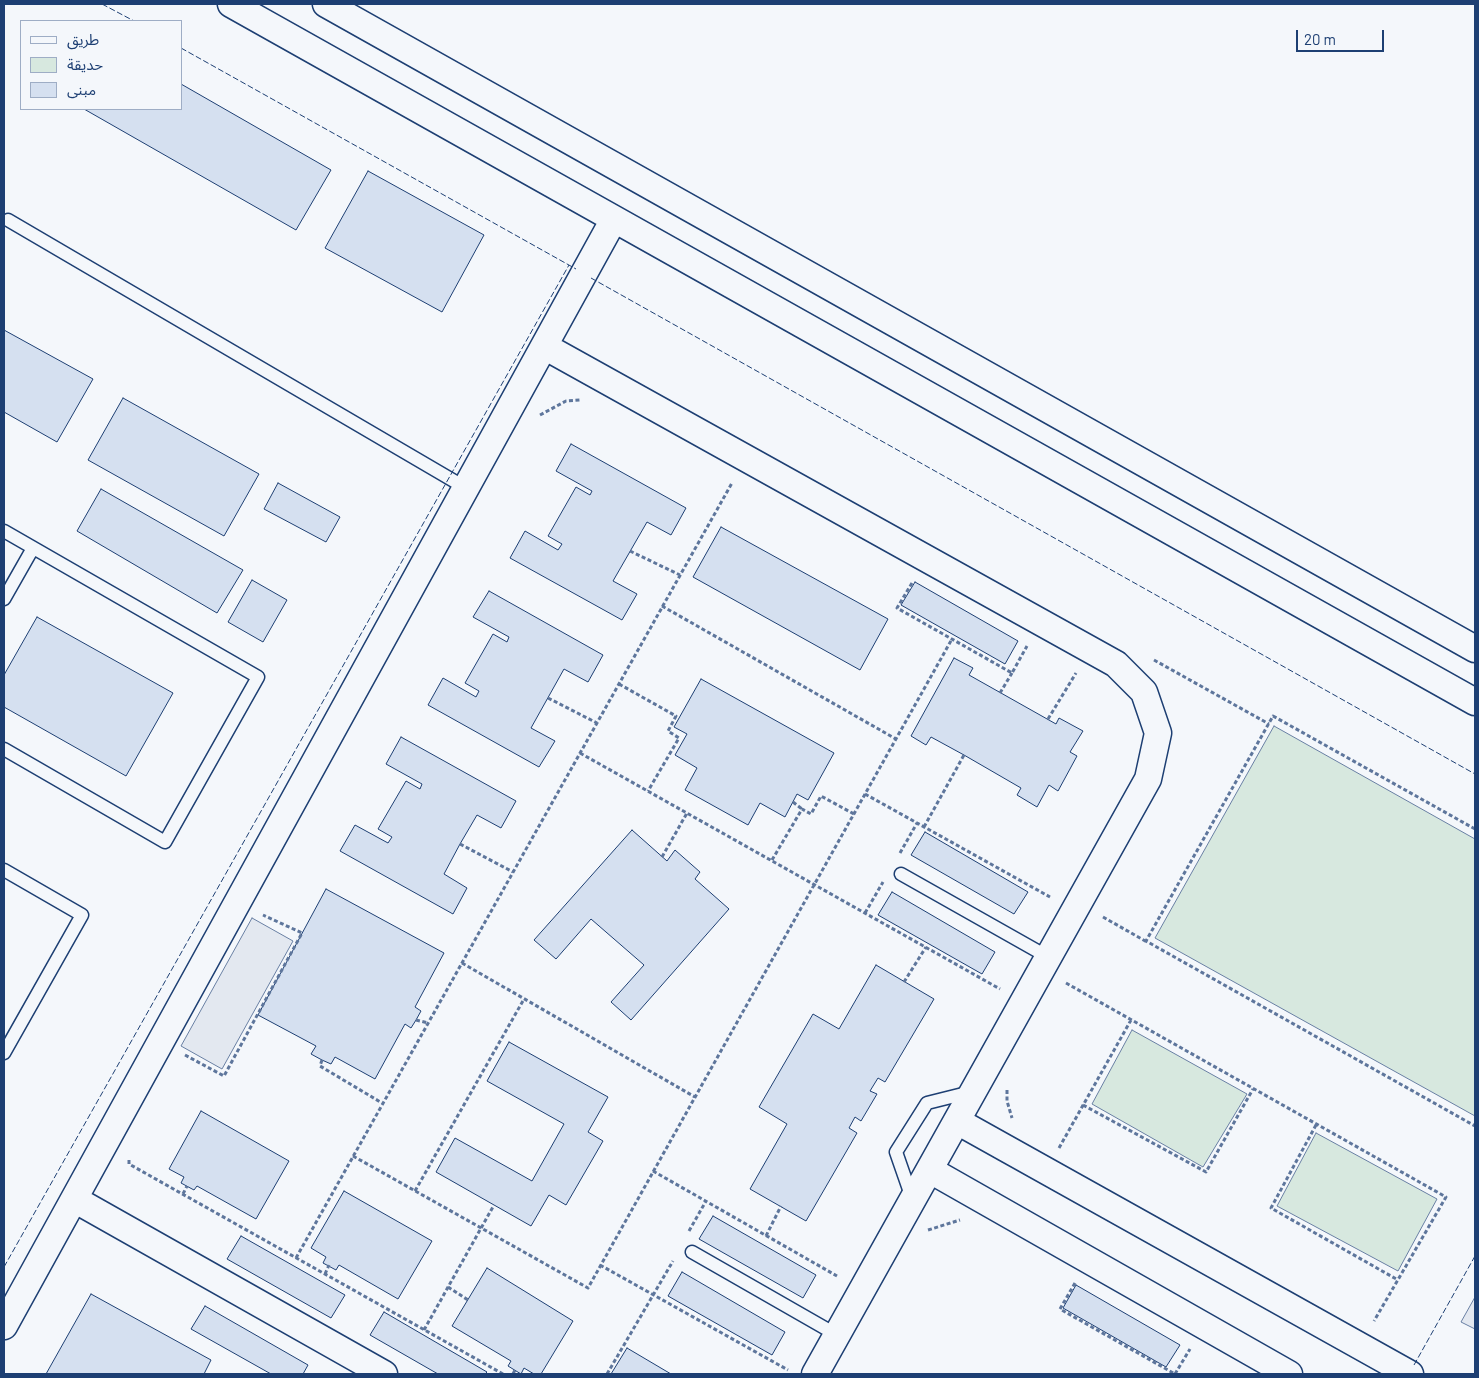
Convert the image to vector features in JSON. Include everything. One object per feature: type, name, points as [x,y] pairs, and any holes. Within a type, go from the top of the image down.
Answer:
[{"type":"street","points":[[231,4],[1475,702]]},
{"type":"street","points":[[326,4],[1475,649]]},
{"type":"street","points":[[4,1326],[614,219]]},
{"type":"street","points":[[544,346],[1116,664],[1144,692],[1158,733],[1148,779],[1075,910],[1054,968],[1023,1002],[837,1335],[804,1374]]},
{"type":"street","points":[[957,1121],[1410,1374]]},
{"type":"street","points":[[930,1170],[1289,1374]]},
{"type":"street","points":[[74,1199],[384,1374]]},
{"type":"lane","points":[[8,220],[466,488]]},
{"type":"lane","points":[[4,531],[258,677],[165,842],[4,750]]},
{"type":"lane","points":[[4,599],[33,548]]},
{"type":"lane","points":[[4,870],[82,915],[4,1053]]},
{"type":"lane","points":[[901,874],[1054,968]]},
{"type":"lane","points":[[912,1201],[896,1152],[927,1103],[973,1091]]},
{"type":"lane","points":[[692,1252],[837,1335]]},
{"type":"path","points":[[534,420],[541,414],[566,401],[582,399]]},
{"type":"path","points":[[296,1258],[736,475]]},
{"type":"path","points":[[630,551],[680,575]]},
{"type":"path","points":[[917,576],[897,608],[1012,673]]},
{"type":"path","points":[[662,606],[896,739]]},
{"type":"path","points":[[353,1156],[588,1288],[952,639]]},
{"type":"path","points":[[1000,692],[1031,640]]},
{"type":"path","points":[[1147,656],[1269,724]]},
{"type":"path","points":[[1048,719],[1079,667]]},
{"type":"path","points":[[619,684],[676,716],[668,731],[682,742]]},
{"type":"path","points":[[548,698],[597,723]]},
{"type":"path","points":[[1148,942],[1146,941],[1273,716],[1475,829]]},
{"type":"path","points":[[648,791],[679,738]]},
{"type":"path","points":[[580,753],[1023,1002]]},
{"type":"path","points":[[924,827],[964,755]]},
{"type":"path","points":[[865,794],[1092,920],[1096,913],[1475,1126]]},
{"type":"path","points":[[793,802],[811,814],[820,796],[854,814]]},
{"type":"path","points":[[772,860],[802,809]]},
{"type":"path","points":[[662,857],[687,813]]},
{"type":"path","points":[[460,844],[513,872]]},
{"type":"path","points":[[179,1051],[224,1076],[302,933],[257,912]]},
{"type":"path","points":[[904,982],[926,948]]},
{"type":"path","points":[[462,963],[695,1097]]},
{"type":"path","points":[[1054,968],[1131,1020],[1446,1197],[1374,1322]]},
{"type":"path","points":[[415,1191],[524,999]]},
{"type":"path","points":[[416,1020],[428,1023]]},
{"type":"path","points":[[1056,1155],[1131,1020]]},
{"type":"path","points":[[322,1060],[320,1066],[382,1103]]},
{"type":"path","points":[[1007,1083],[1007,1100],[1014,1125]]},
{"type":"path","points":[[1083,1105],[1206,1172],[1253,1088]]},
{"type":"path","points":[[1316,1125],[1271,1208],[1398,1280]]},
{"type":"path","points":[[128,1156],[129,1164],[503,1374]]},
{"type":"path","points":[[653,1171],[862,1291]]},
{"type":"path","points":[[183,1194],[187,1186]]},
{"type":"path","points":[[687,1235],[706,1201]]},
{"type":"path","points":[[424,1330],[494,1205]]},
{"type":"path","points":[[766,1236],[781,1206]]},
{"type":"path","points":[[923,1235],[929,1229],[956,1220],[962,1220]]},
{"type":"path","points":[[608,1374],[677,1252]]},
{"type":"path","points":[[325,1274],[329,1265]]},
{"type":"path","points":[[600,1265],[804,1374]]},
{"type":"path","points":[[1078,1279],[1060,1309],[1175,1374]]},
{"type":"path","points":[[448,1287],[468,1300]]},
{"type":"path","points":[[513,1374],[515,1370]]},
{"type":"green space","points":[[1274,726],[1475,839],[1475,1116],[1155,938]]},
{"type":"green space","points":[[1132,1030],[1247,1094],[1203,1167],[1092,1104]]},
{"type":"green space","points":[[1316,1133],[1437,1199],[1398,1271],[1277,1206]]},
{"type":"shaded area","points":[[252,918],[293,941],[222,1069],[181,1046]]},
{"type":"shaded area","points":[[1475,1297],[1475,1329],[1461,1322]]},
{"type":"building","points":[[182,85],[331,170],[296,230],[86,110],[182,110]]},
{"type":"building","points":[[368,171],[484,235],[442,312],[325,248]]},
{"type":"building","points":[[4,330],[93,379],[57,442],[4,412]]},
{"type":"building","points":[[123,398],[259,474],[224,536],[88,460]]},
{"type":"building","points":[[571,444],[686,508],[671,535],[647,522],[613,581],[637,594],[622,620],[510,558],[525,531],[558,550],[562,544],[548,536],[576,487],[590,495],[592,491],[556,471]]},
{"type":"building","points":[[278,483],[340,517],[326,542],[264,509]]},
{"type":"building","points":[[101,489],[243,570],[217,613],[77,531]]},
{"type":"building","points":[[721,527],[888,619],[860,670],[693,577]]},
{"type":"building","points":[[252,580],[287,600],[263,642],[228,622]]},
{"type":"building","points":[[915,582],[1018,641],[1005,664],[901,605]]},
{"type":"building","points":[[489,591],[603,655],[588,682],[564,669],[531,728],[555,741],[539,767],[428,705],[443,678],[476,697],[479,691],[465,683],[493,634],[507,642],[509,637],[473,617]]},
{"type":"building","points":[[37,617],[173,693],[126,776],[4,707],[4,675]]},
{"type":"building","points":[[954,658],[973,668],[969,675],[1056,724],[1059,718],[1083,731],[1070,752],[1077,756],[1058,791],[1049,785],[1037,807],[1017,795],[1021,788],[964,755],[931,737],[926,745],[911,736]]},
{"type":"building","points":[[701,679],[834,753],[808,800],[797,794],[785,817],[760,803],[748,825],[685,790],[697,768],[675,755],[687,734],[674,727]]},
{"type":"building","points":[[401,737],[516,801],[501,828],[477,815],[460,844],[444,874],[467,888],[453,914],[340,851],[355,825],[388,843],[392,837],[378,829],[406,781],[420,789],[422,784],[386,764]]},
{"type":"building","points":[[632,830],[667,861],[675,850],[700,872],[695,879],[729,909],[631,1020],[611,1002],[644,965],[591,919],[556,959],[534,940]]},
{"type":"building","points":[[925,832],[1028,892],[1014,914],[911,855]]},
{"type":"building","points":[[326,889],[444,953],[415,1007],[421,1011],[411,1028],[405,1024],[375,1079],[335,1057],[331,1064],[311,1054],[316,1046],[258,1015]]},
{"type":"building","points":[[892,892],[995,952],[982,974],[878,915]]},
{"type":"building","points":[[876,965],[934,999],[885,1082],[878,1078],[870,1091],[877,1094],[861,1121],[855,1117],[849,1128],[857,1133],[806,1221],[750,1189],[787,1124],[759,1107],[813,1014],[839,1029]]},
{"type":"building","points":[[509,1042],[608,1097],[588,1132],[603,1141],[566,1205],[549,1195],[531,1226],[436,1172],[455,1138],[532,1181],[564,1124],[487,1081]]},
{"type":"building","points":[[201,1111],[289,1161],[256,1219],[197,1186],[194,1190],[181,1183],[184,1177],[169,1169]]},
{"type":"building","points":[[344,1191],[432,1241],[398,1299],[339,1265],[336,1270],[323,1263],[326,1257],[311,1248]]},
{"type":"building","points":[[713,1216],[816,1275],[803,1298],[699,1239]]},
{"type":"building","points":[[241,1236],[345,1295],[331,1318],[227,1259]]},
{"type":"building","points":[[487,1268],[573,1321],[541,1374],[534,1374],[524,1368],[521,1374],[508,1366],[511,1361],[452,1326]]},
{"type":"building","points":[[682,1272],[785,1332],[772,1355],[668,1296]]},
{"type":"building","points":[[1076,1285],[1180,1345],[1166,1367],[1063,1308]]},
{"type":"building","points":[[91,1294],[211,1360],[204,1374],[46,1374]]},
{"type":"building","points":[[205,1306],[308,1365],[303,1374],[271,1374],[191,1329]]},
{"type":"building","points":[[384,1312],[487,1372],[485,1374],[438,1374],[370,1335]]},
{"type":"building","points":[[627,1348],[671,1374],[611,1374]]},
{"type":"fence","points":[[102,4],[132,20]]},
{"type":"fence","points":[[182,49],[576,269]]},
{"type":"fence","points":[[4,1267],[569,265]]},
{"type":"fence","points":[[591,278],[1475,774]]},
{"type":"fence","points":[[1414,1365],[1475,1256]]}]
